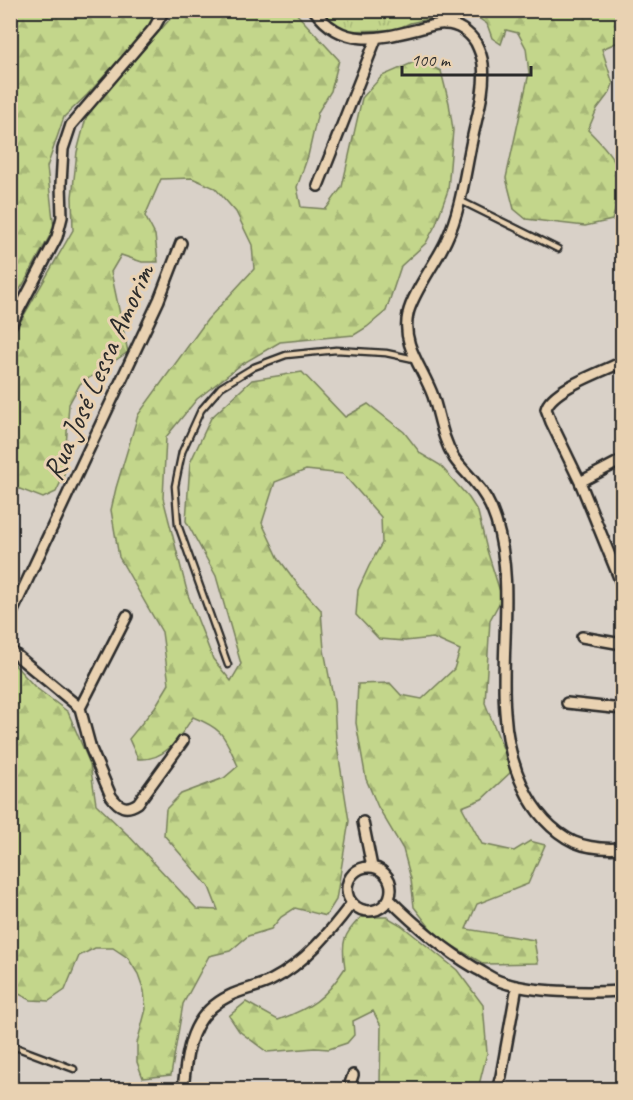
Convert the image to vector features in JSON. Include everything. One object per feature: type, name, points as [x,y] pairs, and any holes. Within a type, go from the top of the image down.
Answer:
[{"type":"street","points":[[10,327],[57,237],[62,217],[63,149],[71,125],[154,28],[164,10]]},
{"type":"street","points":[[314,10],[333,30],[342,35],[376,39],[445,23],[459,26],[472,36],[478,47],[483,64],[482,90],[459,200],[447,239],[409,310],[406,326],[414,359],[433,397],[445,442],[456,461],[477,485],[494,513],[501,537],[506,581],[505,713],[511,752],[519,777],[534,807],[552,828],[576,843],[604,849],[622,848]]},
{"type":"street","points":[[318,186],[376,39]]},
{"type":"street","name":"Rua José Lessa Amorim","points":[[10,617],[159,300],[181,243]]},
{"type":"street","points":[[622,362],[551,398],[546,409],[620,565],[622,585]]},
{"type":"street","points":[[580,482],[622,460]]},
{"type":"street","points":[[80,708],[127,616]]},
{"type":"street","points":[[582,637],[622,644]]},
{"type":"street","points":[[10,650],[80,708],[91,749],[111,796],[116,803],[125,808],[131,808],[138,803],[183,741]]},
{"type":"street","points":[[567,703],[622,709]]},
{"type":"street","points":[[363,822],[372,867]]},
{"type":"street","points":[[372,867],[379,869],[389,878],[391,892],[389,899],[385,905],[372,911],[358,908],[352,903],[347,889],[348,882],[357,870],[372,867]]},
{"type":"street","points":[[389,899],[416,926],[451,954],[498,981],[517,986],[587,993],[622,991]]},
{"type":"street","points":[[183,1089],[193,1034],[199,1020],[210,1008],[230,995],[272,980],[301,960],[337,923],[352,903]]},
{"type":"street","points":[[497,1089],[517,986]]},
{"type":"street","points":[[348,1089],[353,1075]]},
{"type":"lane","points":[[459,200],[558,249]]},
{"type":"lane","points":[[228,665],[178,525],[175,486],[182,452],[201,410],[221,387],[254,367],[286,355],[336,351],[386,353],[414,359]]},
{"type":"lane","points":[[10,1045],[74,1069]]},
{"type":"green space","points":[[398,10],[417,11],[437,17],[410,23],[395,30],[337,31],[320,11],[358,11],[366,18],[388,18]]},
{"type":"green space","points":[[11,11],[159,11],[152,23],[64,117],[47,167],[54,228],[11,303]]},
{"type":"green space","points":[[177,11],[294,11],[339,60],[331,91],[318,112],[308,156],[297,187],[301,207],[326,209],[342,187],[362,98],[382,76],[419,60],[441,71],[453,130],[448,190],[436,224],[426,243],[401,266],[386,311],[354,335],[280,342],[242,364],[197,399],[166,437],[163,498],[188,595],[213,659],[231,681],[241,664],[216,576],[186,521],[190,463],[211,418],[252,380],[302,372],[345,417],[368,404],[404,432],[421,454],[440,465],[469,498],[478,512],[502,598],[490,620],[485,703],[512,771],[482,799],[462,807],[482,844],[514,851],[530,841],[545,845],[528,884],[477,904],[466,929],[534,940],[538,963],[484,964],[437,937],[414,907],[411,879],[403,849],[378,807],[366,779],[356,723],[358,684],[390,683],[401,695],[422,699],[454,669],[460,650],[433,638],[405,641],[379,639],[356,615],[358,590],[382,543],[381,517],[343,474],[306,470],[275,482],[262,523],[279,559],[321,610],[324,650],[334,702],[336,739],[349,821],[336,900],[326,916],[295,908],[281,917],[271,929],[248,936],[230,951],[209,956],[183,1004],[171,1075],[143,1078],[137,1062],[137,1043],[146,1009],[144,991],[138,974],[128,958],[113,948],[95,948],[79,956],[65,990],[49,1001],[31,1000],[11,990],[11,661],[35,687],[68,712],[90,764],[96,804],[197,909],[218,910],[209,887],[164,835],[166,809],[181,794],[224,778],[238,766],[218,730],[193,717],[171,747],[148,759],[138,759],[129,739],[155,707],[169,684],[162,632],[119,557],[111,510],[138,415],[207,320],[254,269],[252,245],[236,212],[215,188],[192,178],[161,179],[145,216],[155,235],[158,262],[142,262],[121,255],[111,272],[128,352],[80,384],[69,404],[64,475],[56,492],[43,498],[17,488],[11,480],[11,338],[73,230],[72,197],[77,152],[87,114]]},
{"type":"green space","points":[[468,11],[622,11],[622,49],[616,43],[602,49],[613,84],[597,109],[588,130],[608,152],[618,170],[619,192],[612,220],[585,226],[526,219],[514,209],[506,178],[529,73],[526,48],[518,33],[506,30],[501,44],[492,38],[487,24]]},
{"type":"green space","points":[[361,917],[387,917],[401,925],[457,970],[483,1005],[487,1053],[478,1089],[376,1089],[380,1082],[381,1026],[373,1011],[353,1021],[354,1035],[347,1043],[329,1049],[267,1052],[239,1031],[229,1016],[246,1002],[278,1020],[300,1011],[324,995],[345,968],[343,952],[345,940],[350,929]]}]
